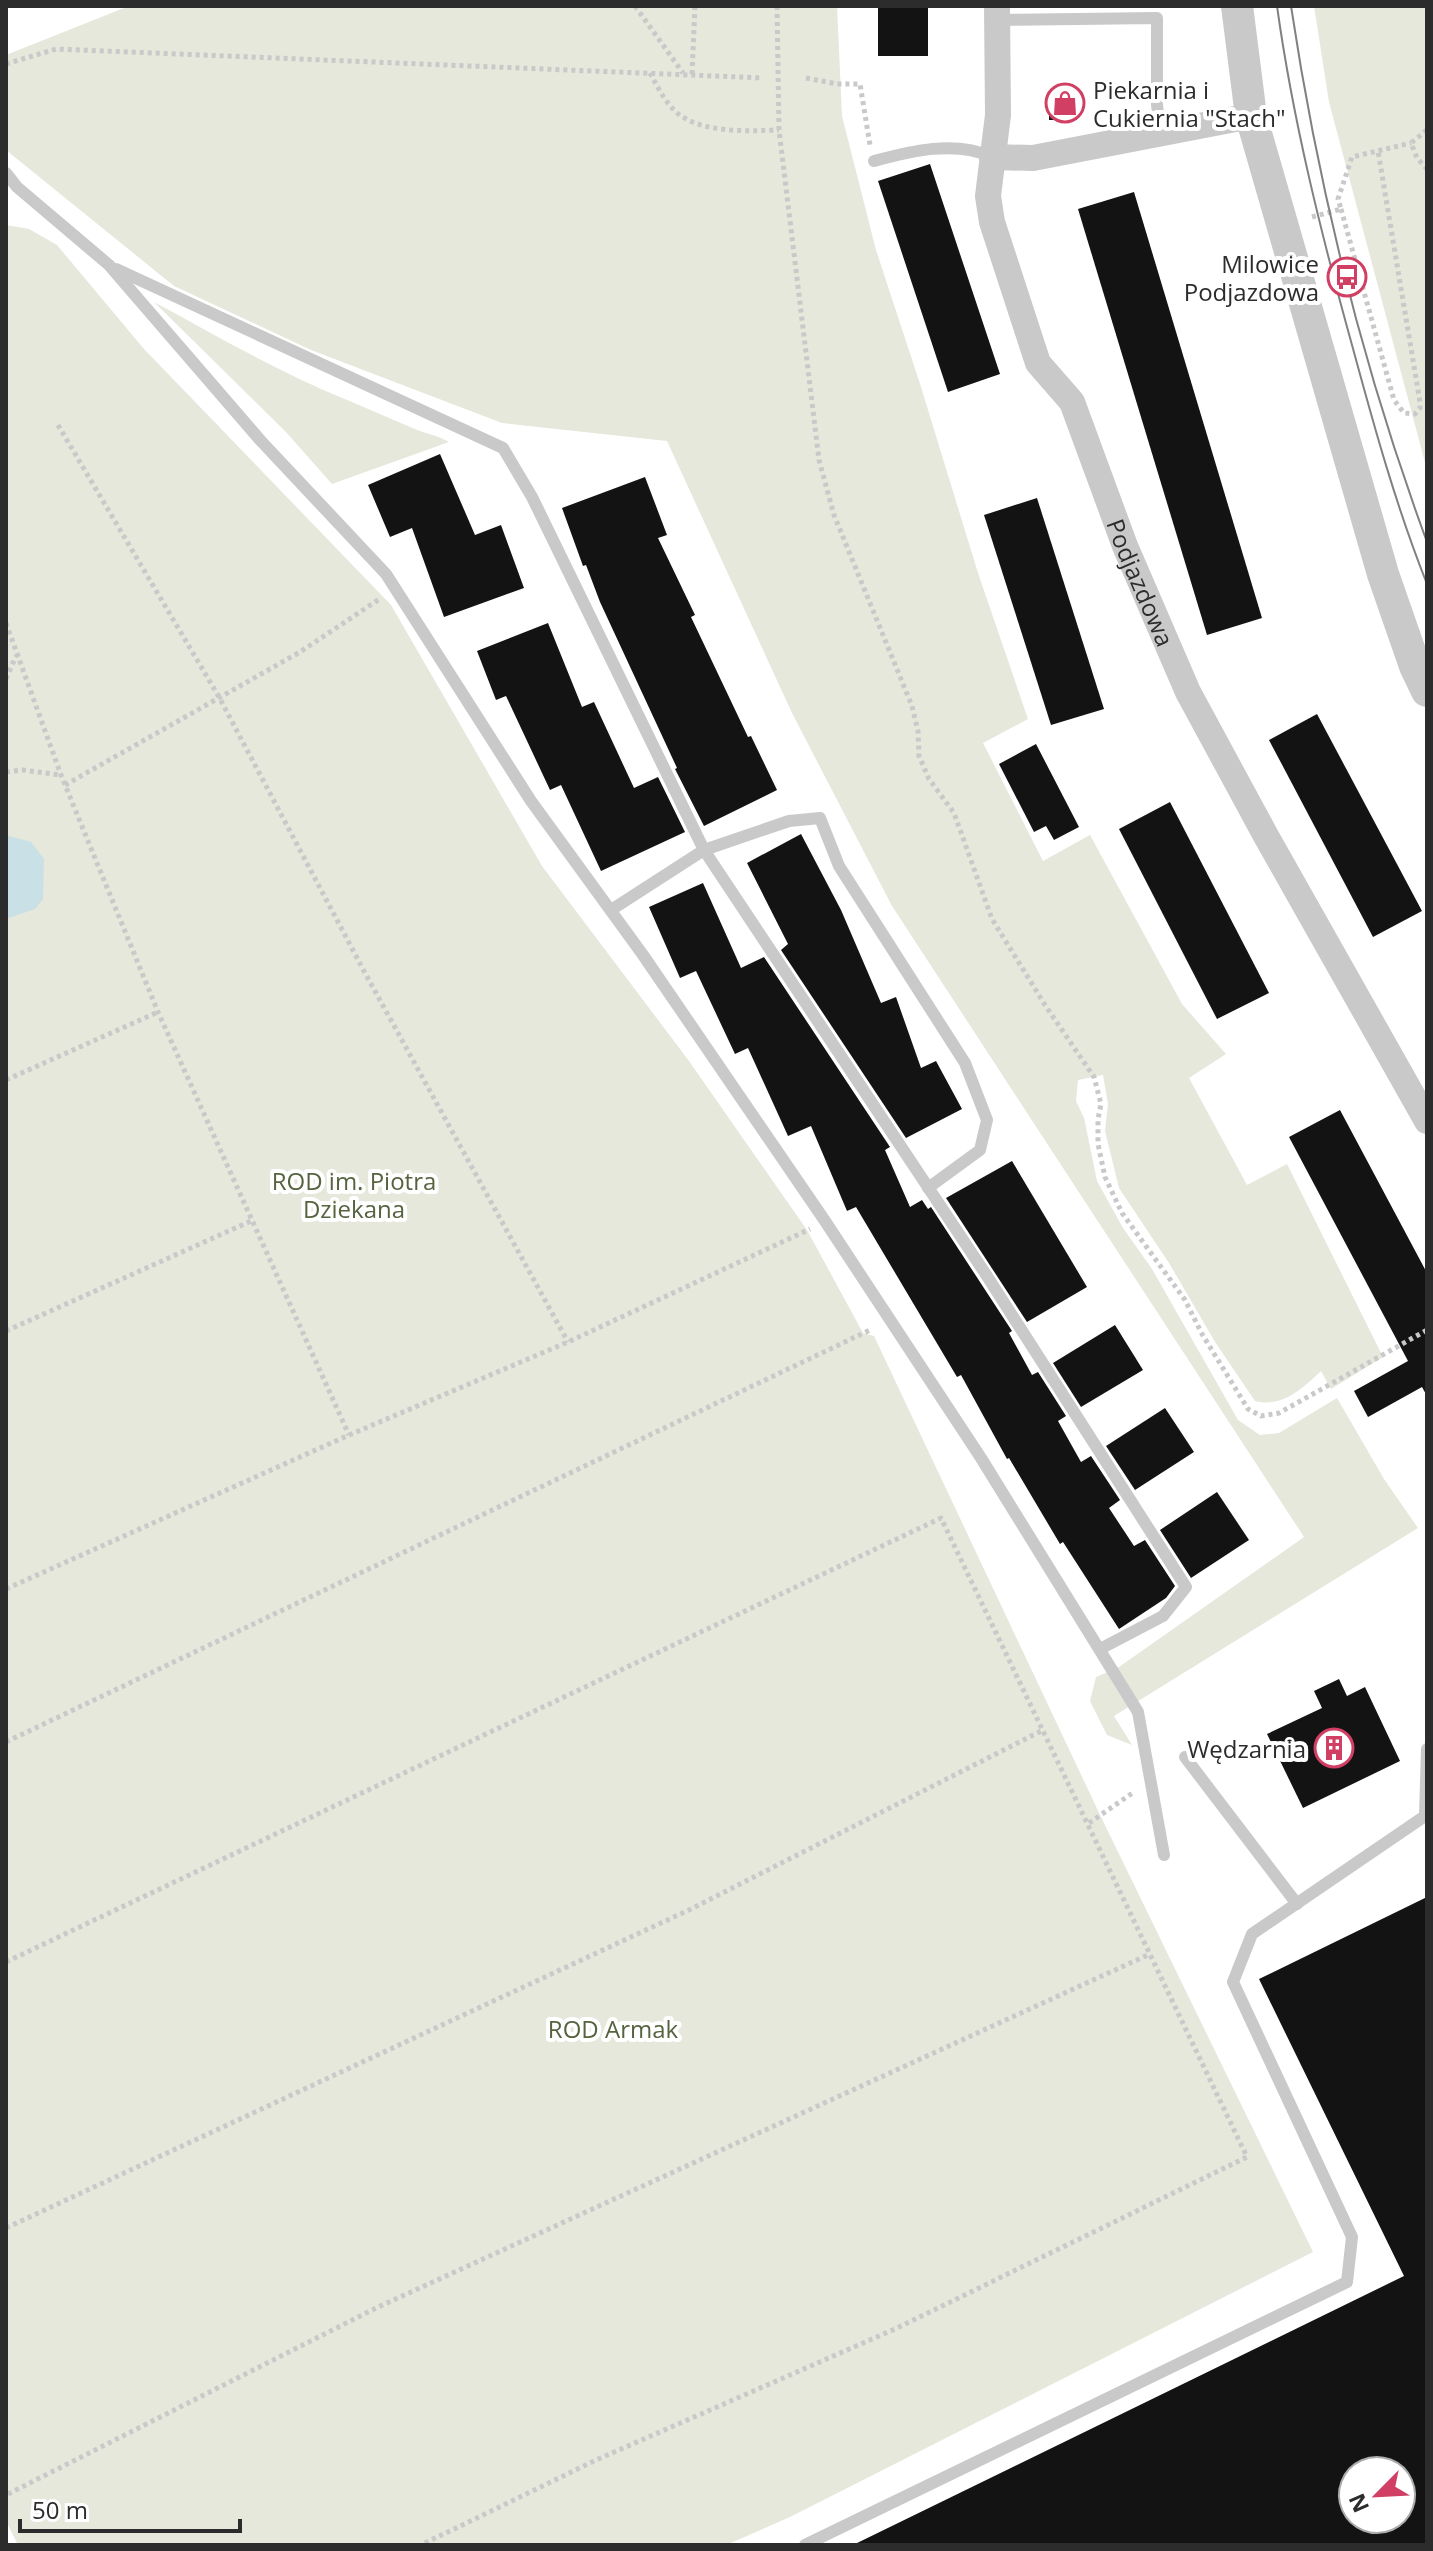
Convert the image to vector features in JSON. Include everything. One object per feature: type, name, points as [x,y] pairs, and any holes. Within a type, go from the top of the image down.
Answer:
[{"type":"street","points":[[1237,6],[1251,116],[1383,574],[1415,666],[1427,691]]},
{"type":"street","name":"Podjazdowa","points":[[997,13],[998,115],[988,196],[992,222],[1038,363],[1072,402],[1125,546],[1188,692],[1427,1121]]},
{"type":"street","points":[[992,157],[1033,158],[1251,116]]},
{"type":"lane","points":[[997,13],[1157,18],[1160,134]]},
{"type":"lane","points":[[874,161],[959,147],[992,157]]},
{"type":"lane","points":[[6,173],[17,187],[109,265],[261,441],[386,574],[531,801],[611,910],[825,1221],[981,1458],[1100,1649],[1138,1712],[1164,1855]]},
{"type":"lane","points":[[109,265],[503,448],[532,497],[704,850],[928,1188],[1186,1587],[1163,1616],[1100,1649]]},
{"type":"lane","points":[[611,910],[704,850],[789,821],[820,818],[839,866],[965,1063],[987,1120],[980,1150],[928,1188]]},
{"type":"lane","points":[[805,2545],[1347,2282],[1352,2237],[1233,1982],[1252,1934],[1425,1816],[1427,1749]]},
{"type":"lane","points":[[1185,1757],[1297,1904]]},
{"type":"path","points":[[635,6],[683,74]]},
{"type":"path","points":[[692,74],[695,6]]},
{"type":"path","points":[[777,6],[779,130],[819,460],[834,515],[912,706],[918,731],[919,756],[929,779],[954,813],[992,919],[1094,1077],[1101,1104],[1098,1144],[1105,1177],[1122,1213],[1185,1300],[1236,1393],[1248,1409],[1261,1416],[1279,1413],[1427,1330]]},
{"type":"path","points":[[6,64],[56,49],[692,74],[725,79],[763,78]]},
{"type":"path","points":[[650,73],[676,113],[701,124],[736,132],[779,130]]},
{"type":"path","points":[[806,78],[837,84],[860,84],[864,122],[874,161]]},
{"type":"path","points":[[1378,151],[1420,402],[1415,414],[1404,413],[1394,400],[1338,199],[1352,157],[1391,145],[1411,143],[1427,130]]},
{"type":"path","points":[[1411,143],[1417,158],[1427,169]]},
{"type":"path","points":[[1310,218],[1341,209]]},
{"type":"path","points":[[58,425],[219,697],[365,973],[568,1342]]},
{"type":"path","points":[[65,785],[300,652],[395,589]]},
{"type":"path","points":[[6,623],[61,775],[158,1012],[349,1435]]},
{"type":"path","points":[[6,679],[16,655]]},
{"type":"path","points":[[6,772],[23,770],[61,775]]},
{"type":"path","points":[[6,1080],[158,1012]]},
{"type":"path","points":[[6,1331],[251,1221]]},
{"type":"path","points":[[6,1589],[349,1435],[568,1342],[825,1221]]},
{"type":"path","points":[[6,1742],[891,1321]]},
{"type":"path","points":[[6,1962],[941,1518],[1247,2157],[895,2329],[596,2460],[421,2545]]},
{"type":"path","points":[[6,2228],[691,1909],[1043,1730]]},
{"type":"path","points":[[1089,1823],[1150,1780]]},
{"type":"path","points":[[8,2494],[376,2308],[1150,1954]]},
{"type":"green space","points":[[129,6],[837,6],[842,116],[876,250],[978,573],[1028,719],[983,743],[1043,861],[1090,835],[1182,1004],[1226,1054],[1189,1078],[1247,1185],[1287,1164],[1383,1357],[1331,1389],[1321,1371],[1283,1399],[1255,1401],[1119,1188],[1105,1131],[1108,1104],[1103,1075],[1078,1080],[1076,1101],[1084,1118],[1097,1181],[1123,1228],[1152,1269],[1238,1420],[1260,1435],[1279,1433],[1337,1398],[1384,1479],[1418,1528],[1114,1716],[1132,1745],[1107,1735],[1090,1701],[1096,1677],[1119,1667],[1304,1537],[892,906],[792,713],[667,441],[502,423],[311,350],[174,286],[6,150],[6,55]]},
{"type":"green space","points":[[1314,6],[1427,6],[1427,470],[1329,102]]},
{"type":"green space","name":"ROD Armak","points":[[6,225],[29,229],[57,245],[144,349],[391,605],[542,866],[689,1061],[807,1230],[863,1333],[874,1336],[1101,1817],[1313,2252],[790,2517],[726,2545],[18,2545],[6,2521]]},
{"type":"green space","points":[[154,302],[297,378],[449,442],[332,484],[286,432]]},
{"type":"water","points":[[6,835],[31,842],[44,859],[43,899],[35,909],[6,919]]},
{"type":"building","points":[[878,6],[928,6],[928,56],[878,56]]},
{"type":"building","name":"Piekarnia i Cukiernia \"Stach\"","points":[[1049,92],[1076,92],[1077,120],[1049,120]]},
{"type":"building","points":[[930,164],[1000,374],[948,392],[878,181]]},
{"type":"building","points":[[1134,192],[1262,618],[1207,635],[1078,209]]},
{"type":"building","points":[[440,454],[475,535],[501,525],[524,588],[444,617],[412,528],[390,537],[368,485]]},
{"type":"building","points":[[645,477],[667,535],[658,538],[695,615],[691,617],[777,790],[704,826],[675,769],[586,565],[583,566],[562,508]]},
{"type":"building","points":[[1037,498],[1104,709],[1051,725],[984,515]]},
{"type":"building","points":[[548,623],[582,707],[594,702],[634,788],[658,777],[685,832],[601,871],[561,785],[550,790],[506,696],[496,700],[477,651]]},
{"type":"building","points":[[1317,714],[1422,911],[1373,937],[1269,740]]},
{"type":"building","points":[[1036,744],[1079,827],[1054,840],[1046,826],[1034,832],[999,764]]},
{"type":"building","points":[[1170,802],[1269,993],[1217,1019],[1119,829]]},
{"type":"building","points":[[801,834],[841,910],[881,1003],[896,997],[921,1068],[936,1061],[962,1109],[906,1138],[781,950],[788,944],[747,863]]},
{"type":"building","points":[[703,883],[741,968],[764,957],[890,1147],[885,1150],[910,1207],[922,1200],[928,1209],[931,1207],[1012,1331],[1009,1333],[1032,1375],[1038,1372],[1066,1416],[1058,1421],[1081,1462],[1091,1456],[1120,1500],[1109,1508],[1134,1546],[1145,1540],[1175,1586],[1166,1598],[1119,1629],[1063,1542],[1060,1544],[1007,1459],[961,1375],[957,1377],[856,1207],[847,1211],[811,1126],[788,1136],[748,1048],[735,1054],[696,971],[680,978],[649,907]]},
{"type":"building","points":[[1340,1110],[1427,1273],[1427,1396],[1422,1387],[1368,1417],[1354,1391],[1408,1361],[1289,1137]]},
{"type":"building","points":[[1012,1161],[1087,1287],[1027,1322],[946,1198]]},
{"type":"building","points":[[1115,1325],[1143,1370],[1081,1407],[1053,1363]]},
{"type":"building","points":[[1165,1408],[1194,1452],[1135,1490],[1106,1446]]},
{"type":"building","points":[[1217,1492],[1249,1540],[1191,1578],[1160,1530]]},
{"type":"building","name":"Wędzarnia","points":[[1339,1679],[1347,1696],[1365,1687],[1400,1761],[1303,1808],[1267,1734],[1322,1708],[1314,1691]]},
{"type":"building","points":[[1427,1897],[1427,2545],[853,2545],[1404,2276],[1259,1979]]},
{"type":"tram line","points":[[1277,6],[1300,134],[1329,261],[1386,466],[1427,584]]},
{"type":"tram line","points":[[1291,6],[1329,210],[1363,345],[1427,542]]},
{"type":"place","name":"Piekarnia i Cukiernia \"Stach\"","points":[[1065,103]]},
{"type":"place","name":"Milowice Podjazdowa","points":[[1347,277]]},
{"type":"place","name":"Wędzarnia","points":[[1334,1748]]},
{"type":"park label","name":"ROD im. Piotra Dziekana","points":[[354,1194]]}]
